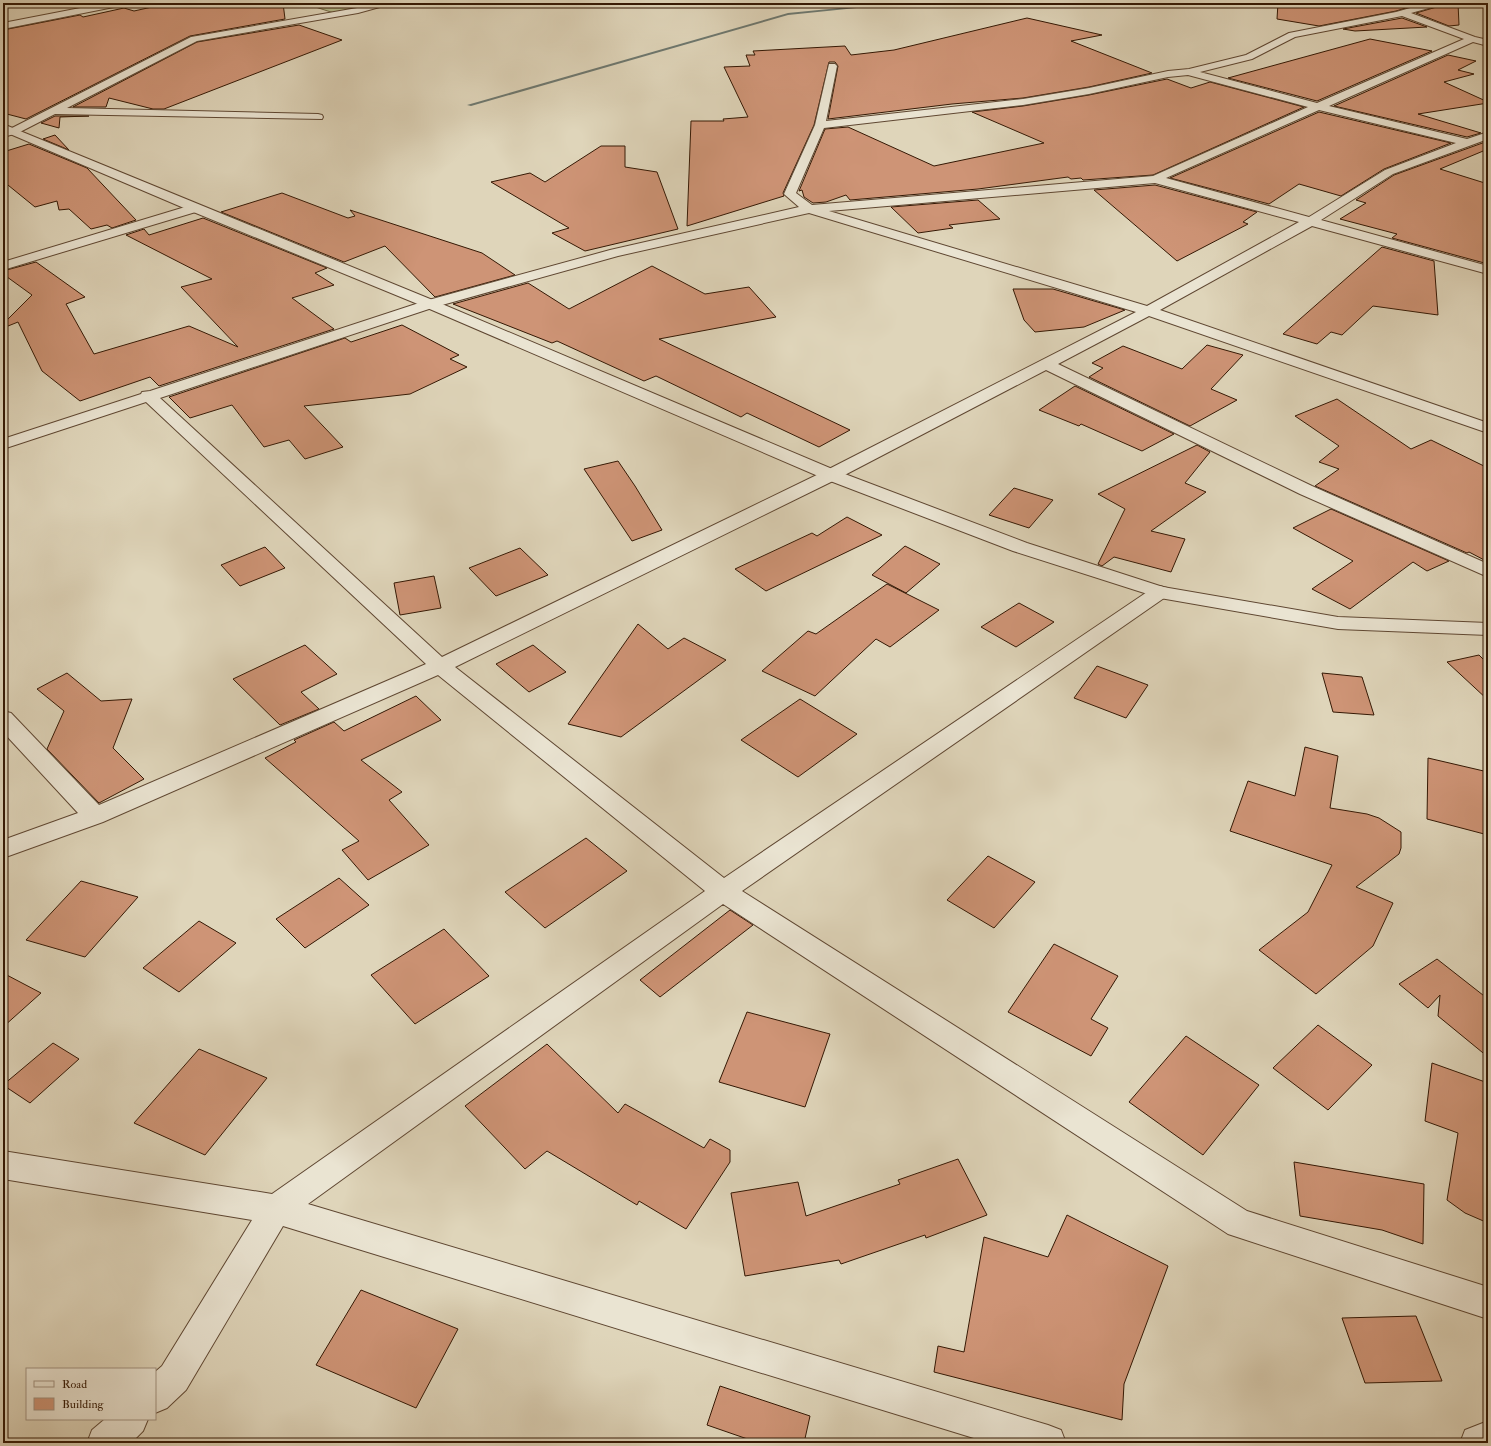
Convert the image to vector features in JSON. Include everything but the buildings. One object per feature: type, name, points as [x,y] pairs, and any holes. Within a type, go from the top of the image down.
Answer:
[{"type":"street","points":[[3,26],[119,3]]},
{"type":"street","points":[[7,131],[53,111],[194,39],[358,10],[384,3]]},
{"type":"street","points":[[820,125],[1023,102],[1089,91],[1168,74],[1188,72],[1249,57],[1292,35],[1402,13],[1437,3]]},
{"type":"street","points":[[1383,6],[1472,39],[1488,43]]},
{"type":"street","points":[[3,444],[148,395],[430,304],[615,253],[809,209],[1155,180],[1472,39]]},
{"type":"street","points":[[832,66],[820,125],[790,194],[809,209],[1148,311],[1488,428]]},
{"type":"street","points":[[1188,72],[1319,107],[1488,147]]},
{"type":"street","points":[[53,111],[318,117]]},
{"type":"street","points":[[7,131],[430,304],[831,475],[1020,547],[1160,592],[1338,623],[1488,629]]},
{"type":"street","points":[[3,850],[95,816],[440,666],[831,475],[1148,311],[1311,221],[1390,172],[1467,142],[1488,136]]},
{"type":"street","points":[[1155,180],[1488,270]]},
{"type":"street","points":[[3,266],[195,208]]},
{"type":"street","points":[[1046,364],[1306,490],[1488,571]]},
{"type":"street","points":[[148,395],[440,666],[723,891],[1239,1223],[1488,1303]]},
{"type":"street","points":[[156,1395],[174,1378],[276,1209],[723,891],[1160,592]]},
{"type":"street","points":[[3,718],[95,816]]},
{"type":"street","points":[[3,1166],[276,1209],[1048,1443]]},
{"type":"street","points":[[105,1443],[130,1420]]},
{"type":"street","points":[[1478,1443],[1488,1439]]},
{"type":"green space","points":[[303,3],[372,3],[334,13]]},
{"type":"waterway","points":[[469,105],[788,14],[903,3]]}]
